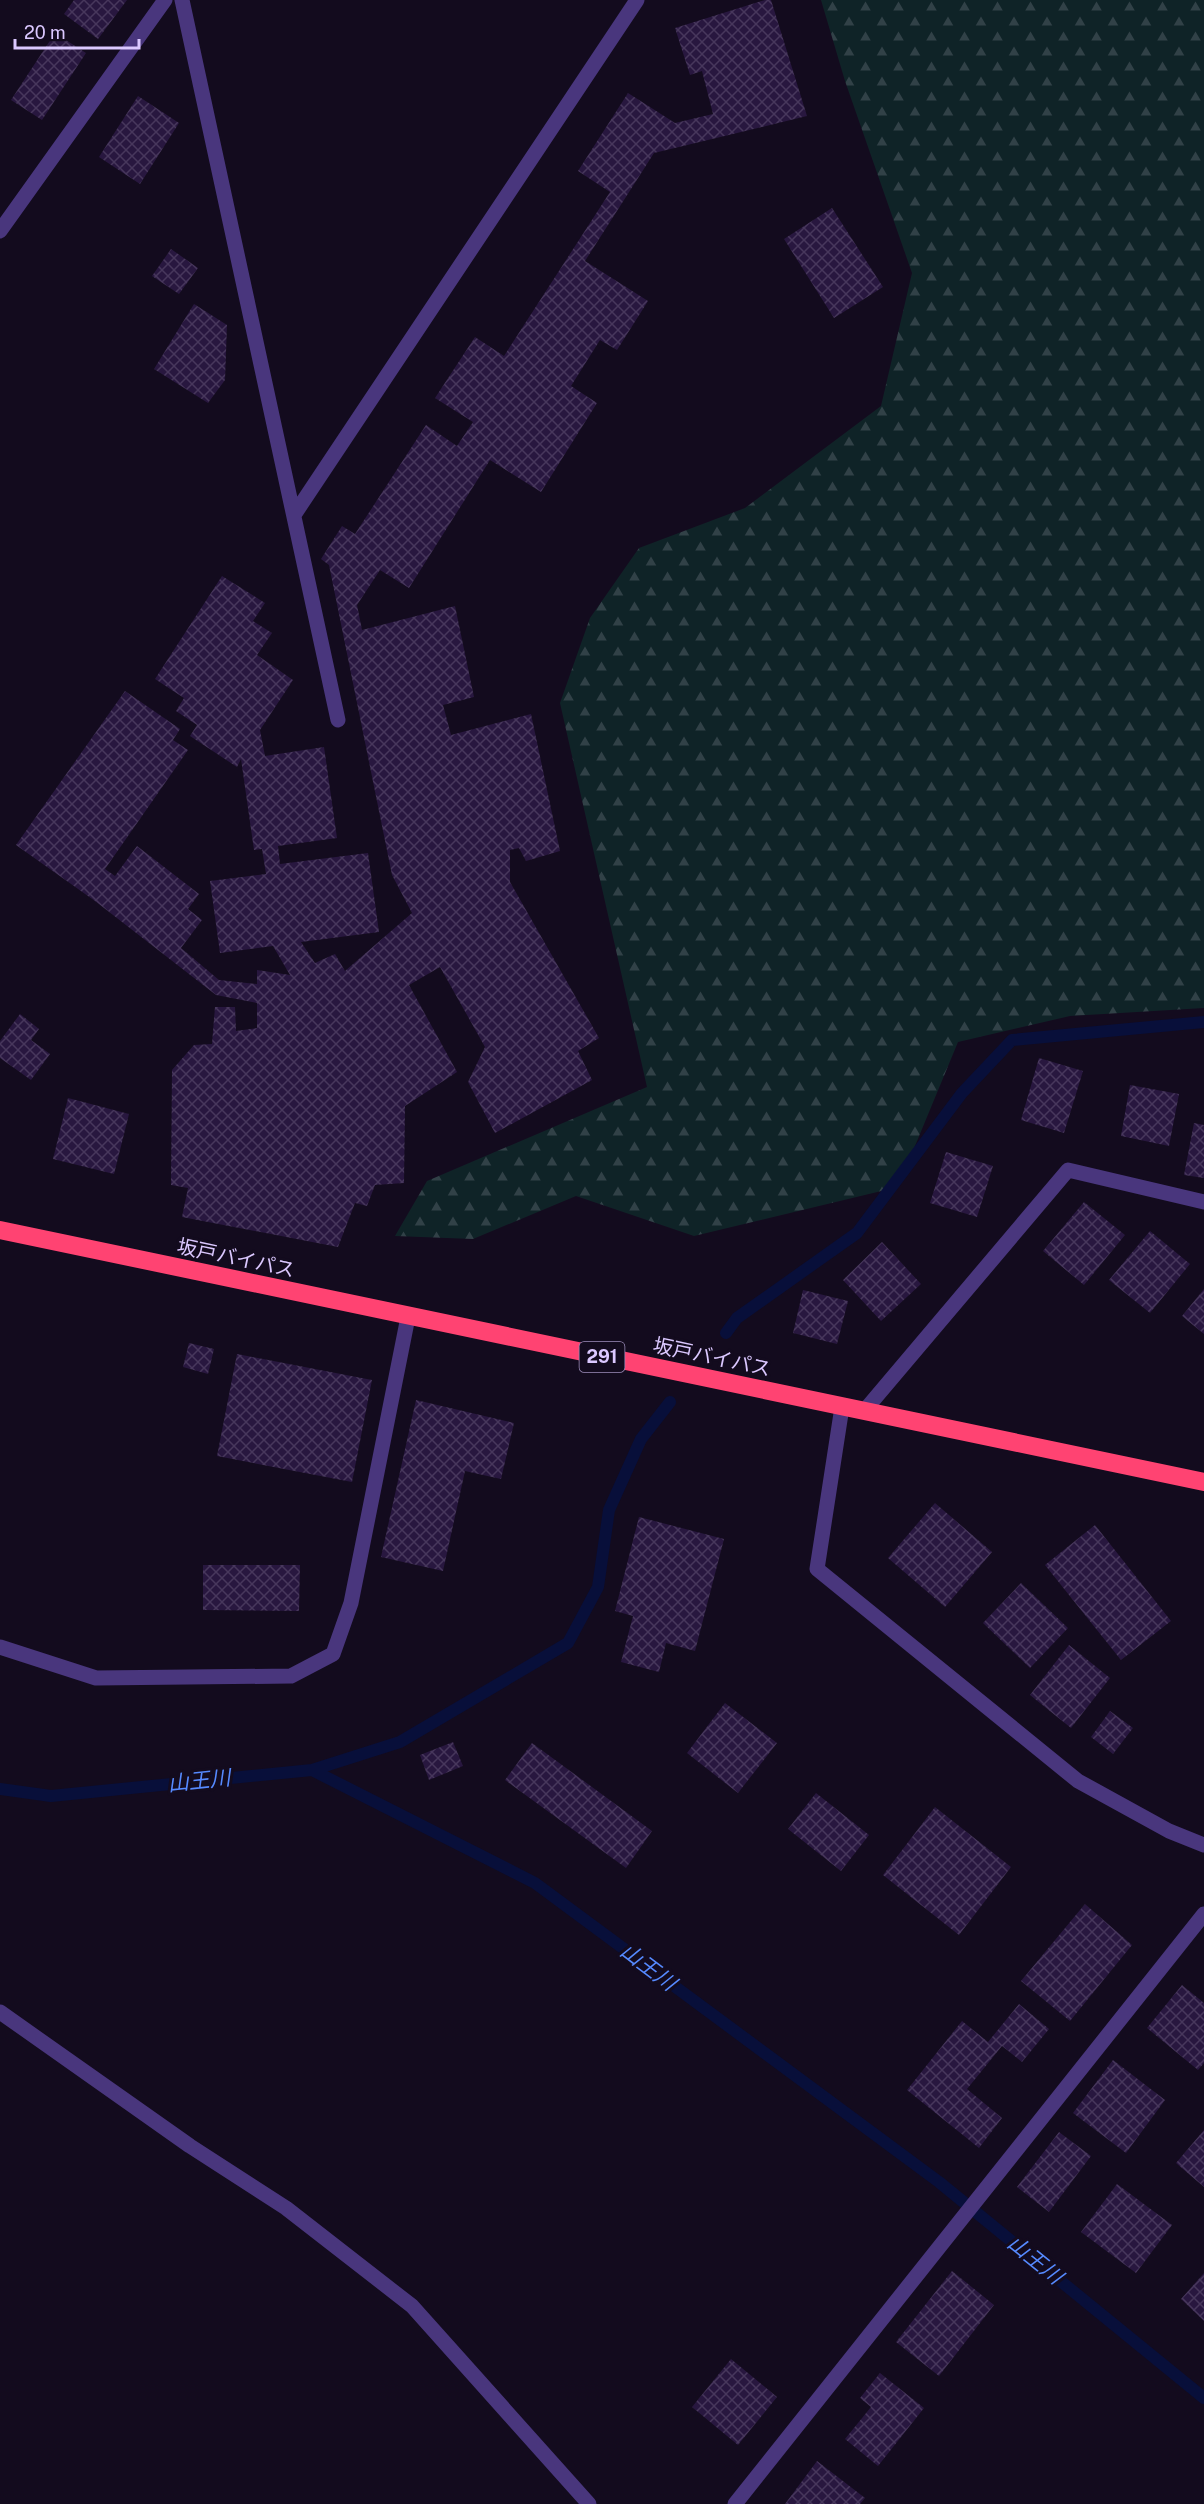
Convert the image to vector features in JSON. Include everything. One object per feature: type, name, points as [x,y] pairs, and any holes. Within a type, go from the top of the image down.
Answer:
[{"type":"highway","name":"坂戸バイパス","points":[[0,1230],[1204,1482]]},
{"type":"street","points":[[0,231],[165,0]]},
{"type":"street","points":[[182,0],[338,720]]},
{"type":"street","points":[[294,515],[637,0]]},
{"type":"street","points":[[865,1410],[1068,1170],[1204,1202]]},
{"type":"street","points":[[0,1647],[96,1678],[291,1676],[333,1654],[351,1604],[408,1317]]},
{"type":"street","points":[[842,1407],[817,1569],[1078,1781],[1169,1831],[1204,1845]]},
{"type":"street","points":[[735,2504],[1204,1914]]},
{"type":"street","points":[[0,2012],[190,2146],[286,2208],[412,2306],[589,2504]]},
{"type":"green space","points":[[821,0],[1204,0],[1204,1008],[1070,1016],[958,1042],[898,1187],[694,1236],[576,1196],[473,1239],[395,1236],[427,1181],[647,1087],[560,703],[590,618],[639,548],[745,508],[881,406],[912,273],[845,81]]},
{"type":"building","points":[[74,0],[127,0],[98,39],[64,14]]},
{"type":"building","points":[[771,0],[807,116],[654,153],[585,261],[648,301],[617,350],[600,340],[571,386],[597,403],[541,492],[490,460],[409,588],[380,570],[357,605],[362,630],[455,606],[474,697],[443,705],[451,735],[531,714],[560,851],[526,861],[519,848],[510,850],[510,882],[599,1038],[578,1051],[592,1080],[495,1133],[468,1082],[485,1047],[440,967],[409,985],[457,1072],[405,1106],[404,1183],[375,1185],[367,1206],[355,1203],[338,1247],[182,1217],[188,1188],[171,1185],[172,1070],[194,1045],[212,1044],[215,1007],[235,1007],[236,1031],[257,1028],[257,1003],[216,995],[95,901],[16,845],[125,691],[180,729],[173,740],[188,750],[105,869],[115,876],[137,846],[199,894],[188,909],[202,920],[181,948],[219,980],[257,984],[257,970],[290,975],[273,946],[220,953],[210,881],[266,874],[262,849],[254,850],[241,759],[237,767],[190,736],[197,725],[176,711],[184,698],[155,679],[222,576],[265,603],[253,621],[272,633],[257,655],[293,680],[260,730],[265,756],[324,747],[337,838],[278,846],[280,864],[368,853],[379,932],[301,942],[315,963],[335,954],[345,971],[412,913],[392,875],[329,565],[321,559],[342,526],[355,534],[426,425],[457,446],[473,422],[435,398],[475,337],[504,356],[610,192],[578,171],[628,93],[675,123],[713,114],[702,71],[690,75],[675,28]]},
{"type":"building","points":[[55,33],[86,53],[42,120],[11,100]]},
{"type":"building","points":[[138,96],[179,123],[140,184],[99,157]]},
{"type":"building","points":[[832,208],[883,287],[834,318],[784,239]]},
{"type":"building","points":[[171,249],[198,268],[179,294],[152,276]]},
{"type":"building","points":[[194,304],[227,325],[225,380],[208,403],[154,369]]},
{"type":"building","points":[[20,1014],[39,1029],[31,1040],[50,1054],[31,1080],[0,1058],[0,1041]]},
{"type":"building","points":[[1039,1058],[1083,1071],[1064,1133],[1021,1120]]},
{"type":"building","points":[[1130,1085],[1179,1094],[1169,1146],[1121,1136]]},
{"type":"building","points":[[68,1098],[129,1114],[114,1174],[53,1159]]},
{"type":"building","points":[[1194,1123],[1204,1125],[1204,1178],[1184,1175]]},
{"type":"building","points":[[946,1152],[993,1166],[977,1217],[930,1203]]},
{"type":"building","points":[[1084,1202],[1125,1235],[1084,1285],[1043,1251]]},
{"type":"building","points":[[1150,1231],[1190,1264],[1150,1313],[1109,1280]]},
{"type":"building","points":[[882,1242],[921,1284],[881,1321],[843,1280]]},
{"type":"building","points":[[1204,1289],[1204,1334],[1182,1316]]},
{"type":"building","points":[[803,1290],[848,1301],[837,1344],[793,1333]]},
{"type":"building","points":[[189,1343],[214,1349],[208,1374],[183,1367]]},
{"type":"building","points":[[237,1354],[372,1380],[352,1482],[217,1456]]},
{"type":"building","points":[[416,1400],[514,1423],[501,1479],[465,1471],[443,1571],[381,1557]]},
{"type":"building","points":[[935,1503],[992,1552],[945,1607],[888,1558]]},
{"type":"building","points":[[639,1517],[724,1539],[695,1651],[666,1643],[659,1672],[621,1662],[633,1616],[615,1611]]},
{"type":"building","points":[[1095,1525],[1171,1621],[1121,1660],[1045,1565]]},
{"type":"building","points":[[203,1565],[300,1565],[299,1611],[203,1610]]},
{"type":"building","points":[[1021,1583],[1068,1628],[1030,1668],[983,1623]]},
{"type":"building","points":[[1069,1645],[1110,1678],[1071,1728],[1030,1695]]},
{"type":"building","points":[[725,1703],[777,1743],[738,1793],[687,1753]]},
{"type":"building","points":[[1110,1711],[1133,1728],[1113,1754],[1091,1737]]},
{"type":"building","points":[[453,1742],[463,1766],[429,1780],[420,1755]]},
{"type":"building","points":[[532,1743],[652,1831],[626,1868],[505,1780]]},
{"type":"building","points":[[816,1793],[869,1835],[841,1871],[788,1829]]},
{"type":"building","points":[[935,1807],[1011,1867],[959,1935],[883,1875]]},
{"type":"building","points":[[1085,1904],[1132,1945],[1070,2021],[1021,1981]]},
{"type":"building","points":[[1182,1985],[1204,2003],[1204,2063],[1198,2070],[1147,2028]]},
{"type":"building","points":[[1019,2004],[1049,2029],[1022,2062],[1002,2046],[967,2089],[1002,2118],[979,2148],[907,2090],[962,2021],[988,2042]]},
{"type":"building","points":[[1113,2060],[1165,2100],[1126,2153],[1073,2113]]},
{"type":"building","points":[[1204,2130],[1204,2187],[1176,2163]]},
{"type":"building","points":[[1059,2132],[1091,2156],[1049,2212],[1017,2187]]},
{"type":"building","points":[[1117,2184],[1172,2225],[1136,2273],[1081,2232]]},
{"type":"building","points":[[952,2271],[994,2305],[939,2376],[896,2342]]},
{"type":"building","points":[[1204,2273],[1204,2321],[1181,2299]]},
{"type":"building","points":[[731,2359],[777,2397],[738,2445],[692,2407]]},
{"type":"building","points":[[880,2373],[924,2408],[878,2466],[845,2439],[871,2407],[860,2398]]},
{"type":"building","points":[[817,2461],[865,2498],[860,2504],[785,2504]]},
{"type":"waterway","points":[[726,1333],[737,1318],[857,1233],[962,1093],[1012,1040],[1204,1022]]},
{"type":"waterway","points":[[0,1789],[51,1796],[312,1770],[400,1742],[568,1643],[598,1587],[609,1510],[641,1439],[670,1402]]},
{"type":"waterway","name":"山王川","points":[[312,1770],[535,1883],[939,2182],[1204,2398]]}]
